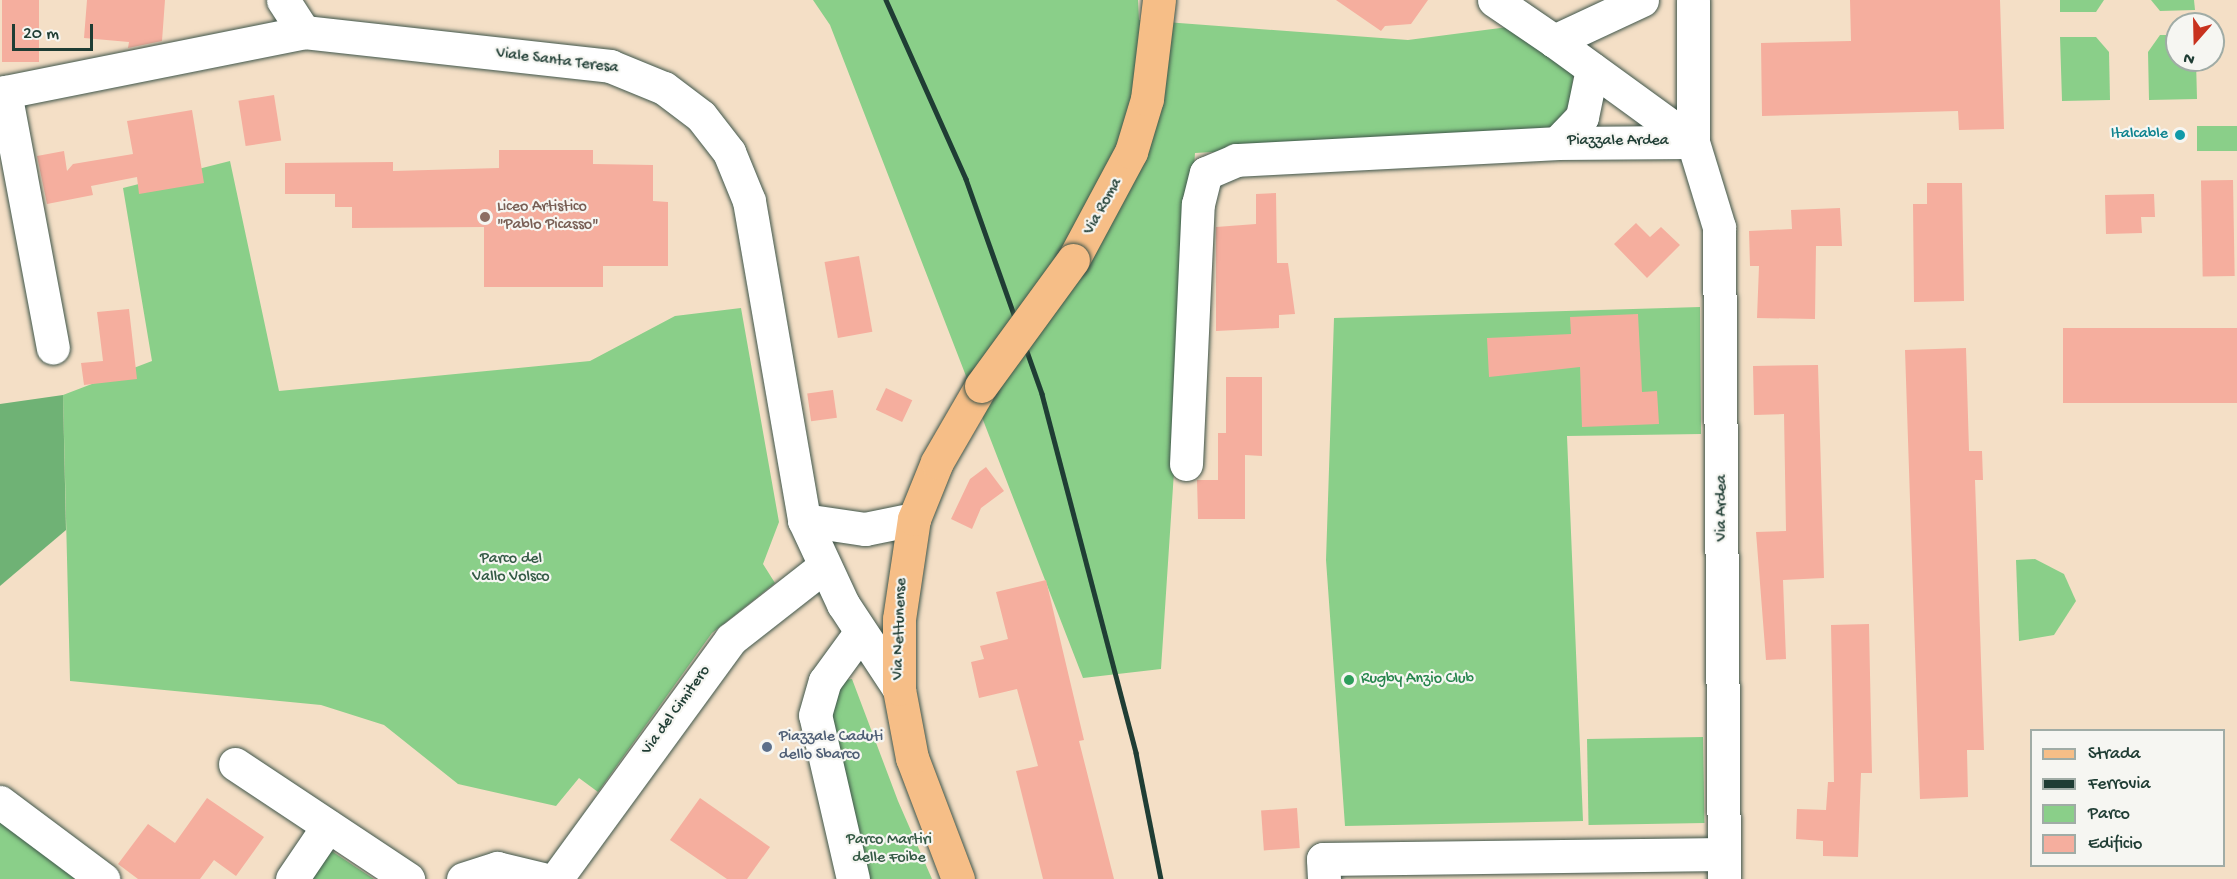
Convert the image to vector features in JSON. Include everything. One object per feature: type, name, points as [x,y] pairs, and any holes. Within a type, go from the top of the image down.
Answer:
[{"type":"main road","name":"Via Roma","points":[[981,386],[1073,260],[1131,153],[1150,79],[1159,0]]},
{"type":"main road","name":"Via Nettunense","points":[[958,879],[919,787],[899,689],[900,598],[914,519],[937,462],[981,386]]},
{"type":"street","points":[[283,0],[304,32]]},
{"type":"street","name":"Piazzale Ardea","points":[[1494,0],[1693,142]]},
{"type":"street","points":[[1554,41],[1642,0]]},
{"type":"street","name":"Piazzale Ardea","points":[[1693,0],[1693,142]]},
{"type":"street","name":"Viale Santa Teresa","points":[[2,92],[304,32],[610,66],[657,84],[701,116],[729,152],[749,201],[804,520],[823,567],[860,633],[899,689]]},
{"type":"street","name":"Piazzale Ardea","points":[[1557,143],[1582,117],[1592,69]]},
{"type":"street","points":[[2,92],[53,348]]},
{"type":"street","name":"Piazzale Ardea","points":[[1557,143],[1693,142]]},
{"type":"street","name":"Via Ardea","points":[[1693,142],[1715,205],[1722,258],[1723,866]]},
{"type":"street","points":[[1186,464],[1198,204],[1206,173],[1236,160],[1557,143]]},
{"type":"street","points":[[804,520],[865,529],[914,519]]},
{"type":"street","name":"Via del Cimitero","points":[[556,879],[731,639],[823,567]]},
{"type":"street","points":[[853,879],[815,715],[825,681],[860,633]]},
{"type":"street","points":[[235,764],[408,879]]},
{"type":"street","points":[[0,802],[103,879]]},
{"type":"street","points":[[292,879],[328,826]]},
{"type":"street","points":[[1324,869],[1723,866]]},
{"type":"street","points":[[464,879],[497,868],[542,879]]},
{"type":"green space","points":[[813,0],[1138,0],[1139,20],[1408,40],[1508,27],[1574,70],[1570,104],[1549,134],[1195,153],[1161,669],[1083,678],[830,25]]},
{"type":"green space","points":[[2060,0],[2104,0],[2096,12],[2060,12]]},
{"type":"green space","points":[[2151,0],[2194,0],[2195,10],[2160,11]]},
{"type":"green space","points":[[2160,35],[2165,35],[2165,72],[2196,72],[2197,99],[2149,100],[2148,52]]},
{"type":"green space","points":[[2060,37],[2096,37],[2109,52],[2110,100],[2062,101]]},
{"type":"green space","points":[[2197,126],[2237,126],[2237,151],[2197,151]]},
{"type":"green space","name":"Parco del Vallo Volsco","points":[[230,161],[279,391],[590,361],[675,316],[741,308],[779,522],[763,564],[775,583],[712,633],[598,792],[579,778],[556,806],[458,784],[384,725],[321,705],[70,681],[63,395],[152,361],[123,188]]},
{"type":"green space","points":[[1700,307],[1701,434],[1567,436],[1583,821],[1345,826],[1326,560],[1334,318]]},
{"type":"green space","points":[[63,395],[66,530],[0,586],[0,404]]},
{"type":"green space","points":[[2035,559],[2064,574],[2076,601],[2054,635],[2019,641],[2016,560]]},
{"type":"green space","name":"Parco Martiri delle Foibe","points":[[852,679],[898,801],[932,879],[868,879],[826,738],[839,681]]},
{"type":"green space","points":[[1703,737],[1705,823],[1589,825],[1587,739]]},
{"type":"green space","points":[[0,821],[76,879],[0,879]]},
{"type":"green space","points":[[330,850],[374,879],[311,879]]},
{"type":"building","points":[[2,0],[39,0],[39,62],[2,62]]},
{"type":"building","points":[[87,0],[165,0],[162,41],[128,48],[129,42],[84,38]]},
{"type":"building","points":[[1336,0],[1428,0],[1411,24],[1385,26],[1381,31]]},
{"type":"building","points":[[1850,0],[2000,0],[2004,129],[1959,130],[1958,111],[1762,116],[1761,43],[1851,41]]},
{"type":"building","points":[[274,95],[281,140],[246,146],[238,101]]},
{"type":"building","points":[[192,110],[204,183],[139,194],[137,177],[91,186],[93,195],[47,204],[37,156],[64,151],[67,171],[73,164],[133,154],[127,121]]},
{"type":"building","points":[[499,150],[593,150],[593,164],[653,165],[653,201],[668,202],[668,266],[603,266],[603,287],[484,287],[484,227],[352,228],[352,207],[335,207],[335,194],[285,194],[285,163],[393,162],[393,171],[499,168]]},
{"type":"building","points":[[2233,180],[2235,276],[2203,277],[2201,181]]},
{"type":"building","points":[[1927,183],[1962,183],[1964,301],[1914,302],[1913,204],[1927,204]]},
{"type":"building","points":[[1276,193],[1277,263],[1288,263],[1295,314],[1279,315],[1279,328],[1216,331],[1216,227],[1256,224],[1256,194]]},
{"type":"building","points":[[2154,194],[2155,217],[2141,217],[2142,233],[2106,234],[2105,195]]},
{"type":"building","points":[[1840,208],[1842,246],[1816,246],[1815,319],[1757,318],[1759,266],[1750,266],[1749,231],[1792,229],[1791,210]]},
{"type":"building","points":[[1636,223],[1650,237],[1661,227],[1680,245],[1647,278],[1614,244]]},
{"type":"building","points":[[859,256],[872,332],[838,338],[825,262]]},
{"type":"building","points":[[129,309],[137,379],[84,385],[81,363],[103,361],[97,312]]},
{"type":"building","points":[[1638,314],[1642,392],[1657,391],[1659,424],[1582,427],[1580,367],[1489,377],[1487,338],[1571,334],[1570,317]]},
{"type":"building","points":[[2063,328],[2237,328],[2237,403],[2063,403]]},
{"type":"building","points":[[1966,348],[1969,451],[1982,451],[1983,480],[1975,480],[1984,750],[1967,750],[1968,797],[1920,799],[1905,350]]},
{"type":"building","points":[[1818,365],[1824,578],[1783,580],[1786,659],[1766,660],[1756,532],[1786,531],[1784,414],[1754,415],[1753,366]]},
{"type":"building","points":[[1226,377],[1262,377],[1262,456],[1245,455],[1245,519],[1198,519],[1197,480],[1218,480],[1218,433],[1226,433]]},
{"type":"building","points":[[886,388],[912,400],[902,422],[876,410]]},
{"type":"building","points":[[833,390],[837,418],[811,421],[807,394]]},
{"type":"building","points":[[986,467],[1004,491],[981,508],[972,529],[951,519],[970,479]]},
{"type":"building","points":[[1046,580],[1084,740],[1079,741],[1114,879],[1043,879],[1016,771],[1038,766],[1017,689],[979,698],[971,662],[984,659],[980,646],[1008,639],[996,592]]},
{"type":"building","points":[[1869,624],[1872,773],[1861,773],[1858,857],[1823,856],[1823,841],[1796,839],[1797,809],[1826,810],[1828,782],[1834,782],[1831,625]]},
{"type":"building","points":[[207,798],[264,837],[236,876],[214,860],[200,879],[138,879],[118,864],[148,824],[175,843]]},
{"type":"building","points":[[700,798],[770,847],[747,879],[727,879],[670,840]]},
{"type":"building","points":[[1297,808],[1300,848],[1264,850],[1261,811]]},
{"type":"railway","points":[[886,0],[966,179],[1042,394],[1136,753],[1161,879]]},
{"type":"place","name":"Italcable","points":[[2180,135]]},
{"type":"place","name":"Liceo Artistico \"Pablo Picasso\"","points":[[485,217]]},
{"type":"place","name":"Rugby Anzio Club","points":[[1349,680]]},
{"type":"place","name":"Piazzale Caduti dello Sbarco","points":[[767,747]]}]
